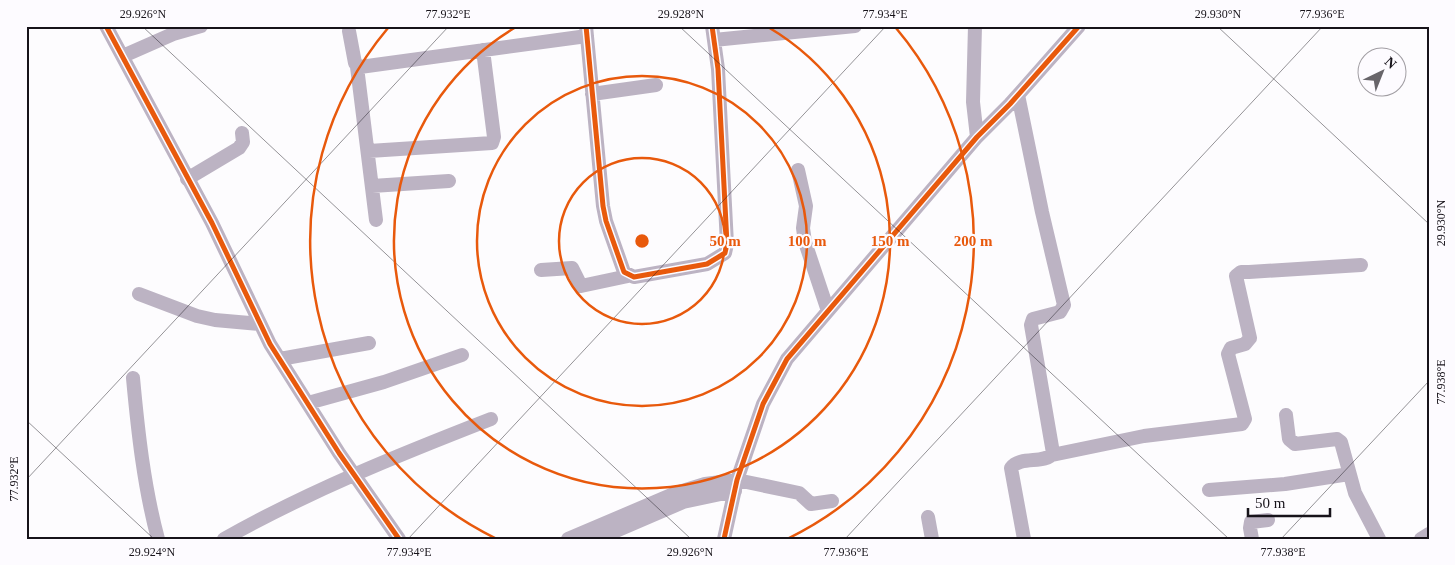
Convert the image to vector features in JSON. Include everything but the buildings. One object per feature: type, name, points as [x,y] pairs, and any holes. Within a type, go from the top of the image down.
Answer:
[{"type":"street","points":[[106,26],[212,223],[260,324],[308,403],[399,539]]},
{"type":"street","points":[[123,56],[173,34],[201,26]]},
{"type":"street","points":[[541,270],[572,268],[581,286],[628,276],[634,277],[708,264],[725,253],[727,236],[713,33],[854,26]]},
{"type":"street","points":[[975,26],[973,102],[977,137]]},
{"type":"street","points":[[724,539],[736,485],[772,384],[788,359],[977,137],[1018,95],[1079,26]]},
{"type":"street","points":[[349,31],[354,63],[357,67],[369,151],[376,220]]},
{"type":"street","points":[[357,67],[483,50],[587,31],[606,221],[620,264],[628,276]]},
{"type":"street","points":[[369,151],[492,143],[494,137],[483,50]]},
{"type":"street","points":[[592,94],[656,85]]},
{"type":"street","points":[[1018,95],[1042,212],[1064,305],[1060,312],[1033,319],[1031,325],[1052,455]]},
{"type":"street","points":[[187,179],[239,148],[243,142],[242,133]]},
{"type":"street","points":[[798,170],[806,206],[803,228],[805,242],[828,311]]},
{"type":"street","points":[[372,186],[449,181]]},
{"type":"street","points":[[1024,539],[1011,468],[1016,463],[1144,436],[1242,424],[1245,419],[1228,354],[1231,348],[1245,344],[1250,338],[1236,276],[1241,272],[1361,265]]},
{"type":"street","points":[[139,294],[197,316],[215,320],[260,324]]},
{"type":"street","points":[[280,359],[369,343]]},
{"type":"street","points":[[308,403],[384,382],[462,355]]},
{"type":"street","points":[[133,378],[138,428],[152,520],[158,539]]},
{"type":"street","points":[[1286,415],[1289,439],[1294,444],[1337,440],[1342,442],[1349,474],[1379,539]]},
{"type":"street","points":[[224,539],[260,518],[356,475],[492,419]]},
{"type":"street","points":[[1209,490],[1285,484],[1349,474]]},
{"type":"street","points":[[597,539],[683,502],[736,485]]},
{"type":"street","points":[[568,539],[583,536],[693,486],[736,485],[799,493],[811,504],[832,501]]},
{"type":"street","points":[[928,517],[932,539]]},
{"type":"street","points":[[1252,539],[1251,522],[1268,520]]},
{"type":"street","points":[[1421,539],[1429,534]]},
{"type":"cycle path","points":[[106,26],[212,223],[270,344],[339,453],[399,539]]},
{"type":"cycle path","points":[[586,26],[603,206],[606,221],[624,272],[634,277],[707,264],[725,253],[727,244],[718,69],[712,26]]},
{"type":"cycle path","points":[[724,539],[737,480],[763,404],[787,359],[977,137],[1010,104],[1079,26]]}]
